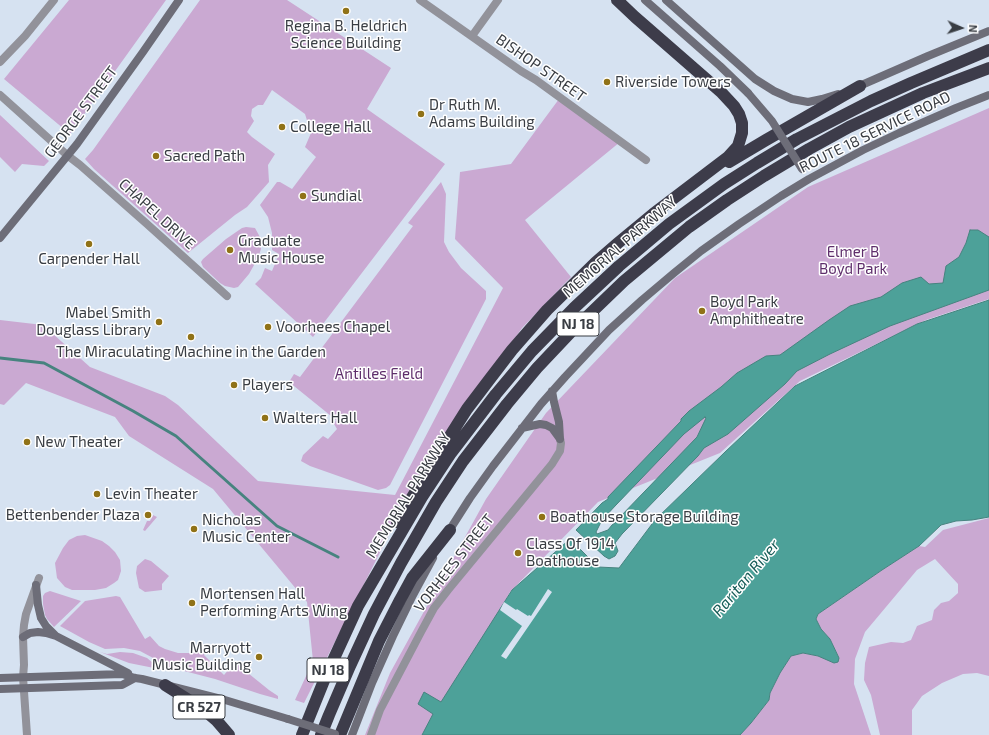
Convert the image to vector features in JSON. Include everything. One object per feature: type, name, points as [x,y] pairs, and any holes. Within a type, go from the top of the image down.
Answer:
[{"type":"highway","points":[[358,606],[380,552],[411,499],[445,443],[505,359],[547,310],[596,262],[653,214],[728,157],[738,146],[742,133],[742,123],[734,106],[721,92],[617,0]]},
{"type":"highway","name":"MEMORIAL PARKWAY","points":[[302,735],[325,678],[358,606],[422,497],[451,454],[515,370],[574,308],[650,239],[724,184],[786,145],[871,101],[989,50]]},
{"type":"highway","name":"MEMORIAL PARKWAY","points":[[321,735],[374,614],[400,563],[436,502],[463,461],[507,404],[553,350],[588,314],[642,265],[689,227],[764,176],[850,127],[923,93],[989,68]]},
{"type":"highway","points":[[702,178],[860,86]]},
{"type":"highway","points":[[338,735],[393,612],[412,578],[450,530]]},
{"type":"highway","name":"CR 527","points":[[165,685],[202,710],[217,722],[229,735]]},
{"type":"main road","name":"GEORGE STREET","points":[[0,238],[76,144],[179,0]]},
{"type":"main road","points":[[645,0],[720,66],[748,93],[772,121],[809,179]]},
{"type":"main road","points":[[666,0],[755,79],[781,95],[812,102],[860,86],[989,31]]},
{"type":"main road","name":"ROUTE 18 SERVICE ROAD","points":[[352,735],[372,683],[393,636],[423,577],[470,498],[522,428],[552,391],[609,330],[642,300],[701,251],[781,196],[809,179],[898,133],[989,95]]},
{"type":"main road","points":[[552,391],[559,422],[560,439]]},
{"type":"main road","points":[[522,428],[540,424],[546,425],[552,428],[560,439]]},
{"type":"main road","points":[[38,582],[38,605],[41,618],[46,626],[56,636]]},
{"type":"main road","points":[[23,637],[30,633],[38,632],[56,636],[125,671],[135,678]]},
{"type":"main road","points":[[0,678],[122,674],[225,700],[288,718],[338,735]]},
{"type":"main road","points":[[0,689],[122,685],[135,678]]},
{"type":"street","points":[[0,62],[25,36],[54,0]]},
{"type":"street","name":"BISHOP STREET","points":[[420,0],[536,80],[646,160]]},
{"type":"street","points":[[472,36],[498,0]]},
{"type":"street","name":"CHAPEL DRIVE","points":[[0,95],[67,155],[148,224],[227,296]]},
{"type":"street","name":"VORHEES STREET","points":[[371,735],[380,710],[434,608],[552,464],[560,451],[560,439]]},
{"type":"street","points":[[28,735],[23,677],[23,637],[26,614],[38,582]]},
{"type":"green space","points":[[69,0],[166,0],[70,134],[4,79]]},
{"type":"green space","points":[[200,0],[287,0],[391,68],[367,109],[445,164],[313,337],[255,284],[261,278],[265,268],[272,271],[279,254],[272,250],[272,233],[268,217],[260,205],[277,182],[280,182],[292,189],[316,157],[305,147],[311,133],[305,114],[272,90],[263,105],[258,105],[252,109],[251,116],[254,121],[247,132],[275,154],[268,165],[269,182],[247,207],[188,253],[94,169],[85,159],[93,150]]},
{"type":"green space","points":[[559,99],[620,142],[525,220],[571,277],[522,328],[416,481],[304,703],[295,700],[313,661],[307,602],[213,489],[129,436],[115,417],[26,383],[4,405],[0,404],[0,320],[43,325],[90,367],[165,396],[178,405],[258,481],[395,495],[503,288],[455,239],[460,172],[511,164]]},
{"type":"green space","name":"Elmer B Boyd Park","points":[[989,108],[989,299],[926,320],[800,381],[720,453],[598,502],[510,592],[430,735],[365,735],[390,673],[486,499],[546,413],[675,278],[808,187]]},
{"type":"green space","points":[[0,115],[49,161],[44,166],[22,164],[15,172],[0,157]]},
{"type":"green space","name":"Antilles Field","points":[[441,182],[446,194],[444,242],[449,252],[461,268],[486,291],[486,299],[390,485],[386,488],[378,490],[310,466],[301,461],[303,455],[323,436],[328,439],[337,429],[334,424],[336,420],[289,382],[294,374],[300,377],[413,226],[408,223]]},
{"type":"green space","points":[[242,228],[255,228],[261,239],[261,249],[258,258],[249,274],[238,287],[234,288],[225,286],[203,267],[201,262],[226,239]]},
{"type":"green space","points":[[153,515],[157,517],[145,531],[143,530],[147,521],[150,521]]},
{"type":"green space","points":[[989,518],[989,676],[977,673],[963,674],[942,683],[922,696],[912,710],[912,735],[880,735],[871,695],[864,680],[865,663],[869,647],[891,642],[903,643],[911,640],[917,626],[932,620],[934,610],[941,603],[949,601],[958,593],[958,584],[935,559],[917,570],[865,632],[855,659],[854,684],[871,735],[740,735],[769,700],[770,693],[780,673],[791,656],[803,653],[839,658],[830,639],[821,629],[816,619],[818,614],[919,546],[925,547],[943,530]]},
{"type":"green space","points":[[85,535],[102,541],[109,546],[120,560],[121,571],[118,580],[106,588],[95,590],[72,590],[65,587],[57,578],[55,563],[63,548],[69,540],[77,536]]},
{"type":"green space","points":[[145,559],[151,561],[169,576],[162,584],[162,590],[145,592],[139,588],[136,573],[137,566]]},
{"type":"green space","points":[[50,591],[81,601],[54,627],[45,615],[43,604],[43,596],[45,593]]},
{"type":"green space","points":[[116,596],[120,597],[145,639],[150,636],[159,646],[178,653],[192,653],[206,647],[207,649],[204,655],[224,675],[230,668],[233,671],[238,665],[278,696],[278,699],[215,679],[161,665],[155,659],[140,651],[124,648],[105,649],[60,626],[85,601]]},
{"type":"green space","points":[[100,652],[107,654],[120,652],[133,653],[147,658],[159,669],[129,663]]},
{"type":"water","points":[[970,230],[978,230],[989,237],[989,290],[890,326],[797,371],[785,384],[728,434],[704,448],[622,534],[615,543],[618,551],[615,556],[609,559],[604,556],[576,530],[602,503],[608,499],[608,497],[689,411],[737,373],[766,356],[780,355],[850,306],[881,297],[902,283],[921,277],[929,284],[943,283],[946,266],[959,257],[966,243]],"holes":[[[705,417],[706,418],[697,437],[619,518],[619,520],[608,530],[597,534],[596,532],[602,520],[616,505],[684,434]]]},
{"type":"water","name":"Raritan River","points":[[989,300],[989,517],[956,521],[941,525],[919,546],[818,614],[816,619],[821,629],[830,639],[839,658],[838,662],[834,663],[818,656],[803,653],[791,656],[770,693],[769,700],[740,735],[422,735],[433,714],[418,704],[424,692],[441,702],[512,590],[570,539],[598,567],[619,568],[655,520],[795,386],[917,324]]},
{"type":"pier","points":[[548,589],[552,592],[506,659],[501,656],[522,626],[500,610],[504,602],[516,610],[517,609],[528,616],[531,616]]},
{"type":"waterway","points":[[0,358],[44,363],[176,436],[277,526],[338,557]]},
{"type":"place","name":"Regina B. Heldrich Science Building","points":[[346,11]]},
{"type":"place","name":"Riverside Towers","points":[[607,82]]},
{"type":"place","name":"Dr Ruth M. Adams Building","points":[[421,114]]},
{"type":"place","name":"College Hall","points":[[282,127]]},
{"type":"place","name":"Sacred Path","points":[[156,156]]},
{"type":"place","name":"Sundial","points":[[303,196]]},
{"type":"place","name":"Carpender Hall","points":[[89,244]]},
{"type":"place","name":"Graduate Music House","points":[[230,250]]},
{"type":"place","name":"Boyd Park Amphitheatre","points":[[702,311]]},
{"type":"place","name":"Mabel Smith Douglass Library","points":[[159,322]]},
{"type":"place","name":"Voorhees Chapel","points":[[268,327]]},
{"type":"place","name":"The Miraculating Machine in the Garden","points":[[191,337]]},
{"type":"place","name":"Players","points":[[234,385]]},
{"type":"place","name":"Walters Hall","points":[[265,418]]},
{"type":"place","name":"New Theater","points":[[27,442]]},
{"type":"place","name":"Levin Theater","points":[[97,494]]},
{"type":"place","name":"Bettenbender Plaza","points":[[148,515]]},
{"type":"place","name":"Boathouse Storage Building","points":[[542,517]]},
{"type":"place","name":"Nicholas Music Center","points":[[194,529]]},
{"type":"place","name":"Class Of 1914 Boathouse","points":[[518,553]]},
{"type":"place","name":"Mortensen Hall Performing Arts Wing","points":[[192,603]]},
{"type":"place","name":"Marryott Music Building","points":[[259,657]]}]
